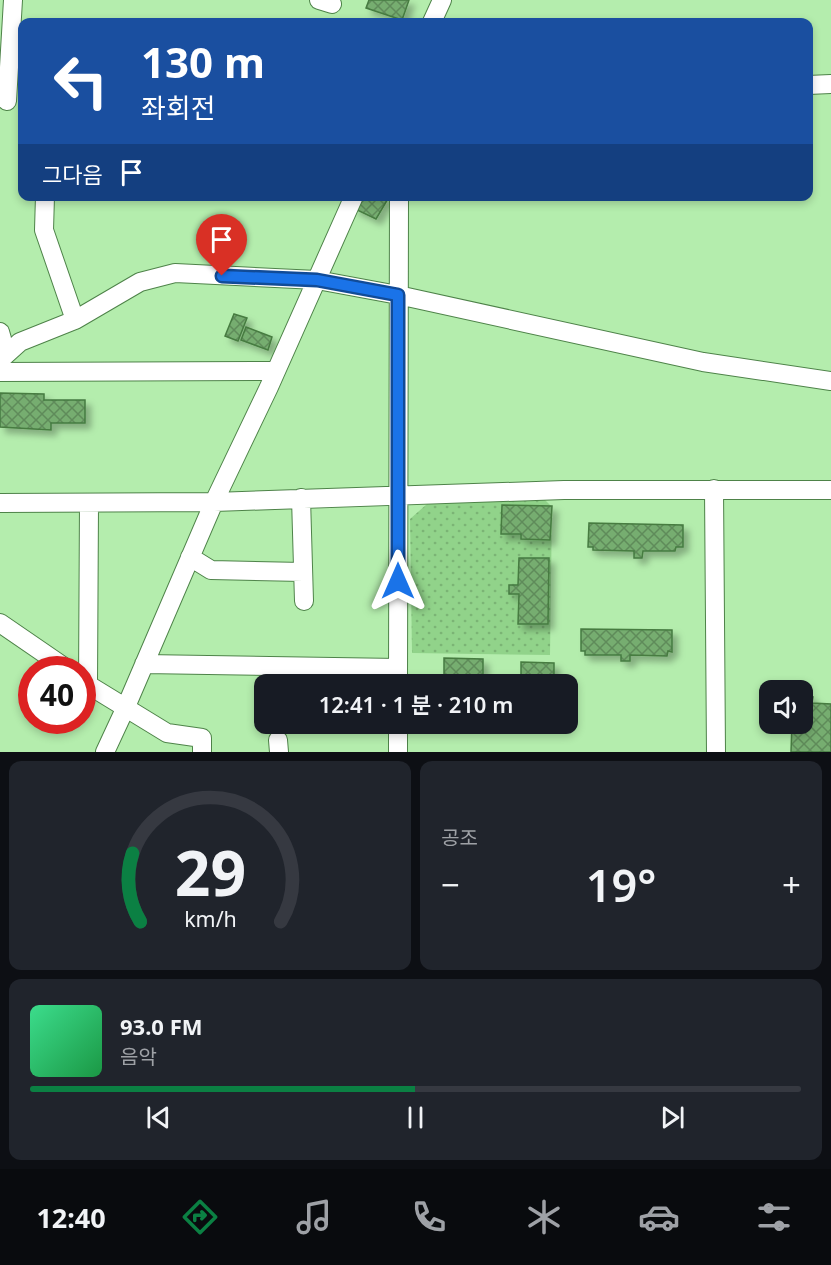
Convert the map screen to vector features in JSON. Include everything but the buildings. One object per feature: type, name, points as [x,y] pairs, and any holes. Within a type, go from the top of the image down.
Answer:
[{"type":"street","points":[[10,101],[13,0]]},
{"type":"street","points":[[434,18],[442,0]]},
{"type":"street","points":[[813,85],[831,84]]},
{"type":"street","points":[[45,201],[44,230],[75,320]]},
{"type":"street","points":[[105,752],[213,502],[352,201]]},
{"type":"street","points":[[398,674],[399,201]]},
{"type":"street","points":[[0,360],[20,342],[75,320],[140,282],[175,273],[317,280],[398,295],[703,362],[831,381]]},
{"type":"street","points":[[0,332],[2,339],[0,343]]},
{"type":"street","points":[[0,372],[275,371]]},
{"type":"street","points":[[714,489],[716,752]]},
{"type":"street","points":[[0,503],[213,502],[564,490],[831,490]]},
{"type":"street","points":[[301,498],[304,601]]},
{"type":"street","points":[[86,656],[89,503]]},
{"type":"street","points":[[190,557],[211,570],[303,572]]},
{"type":"street","points":[[0,623],[48,656]]},
{"type":"street","points":[[144,664],[356,674]]},
{"type":"street","points":[[96,690],[167,733],[202,738],[202,752]]},
{"type":"street","points":[[398,734],[398,752]]},
{"type":"green space","points":[[542,497],[552,507],[550,655],[412,653],[410,519],[427,504]]},
{"type":"route","points":[[222,276],[317,280],[398,295],[398,581]]}]
